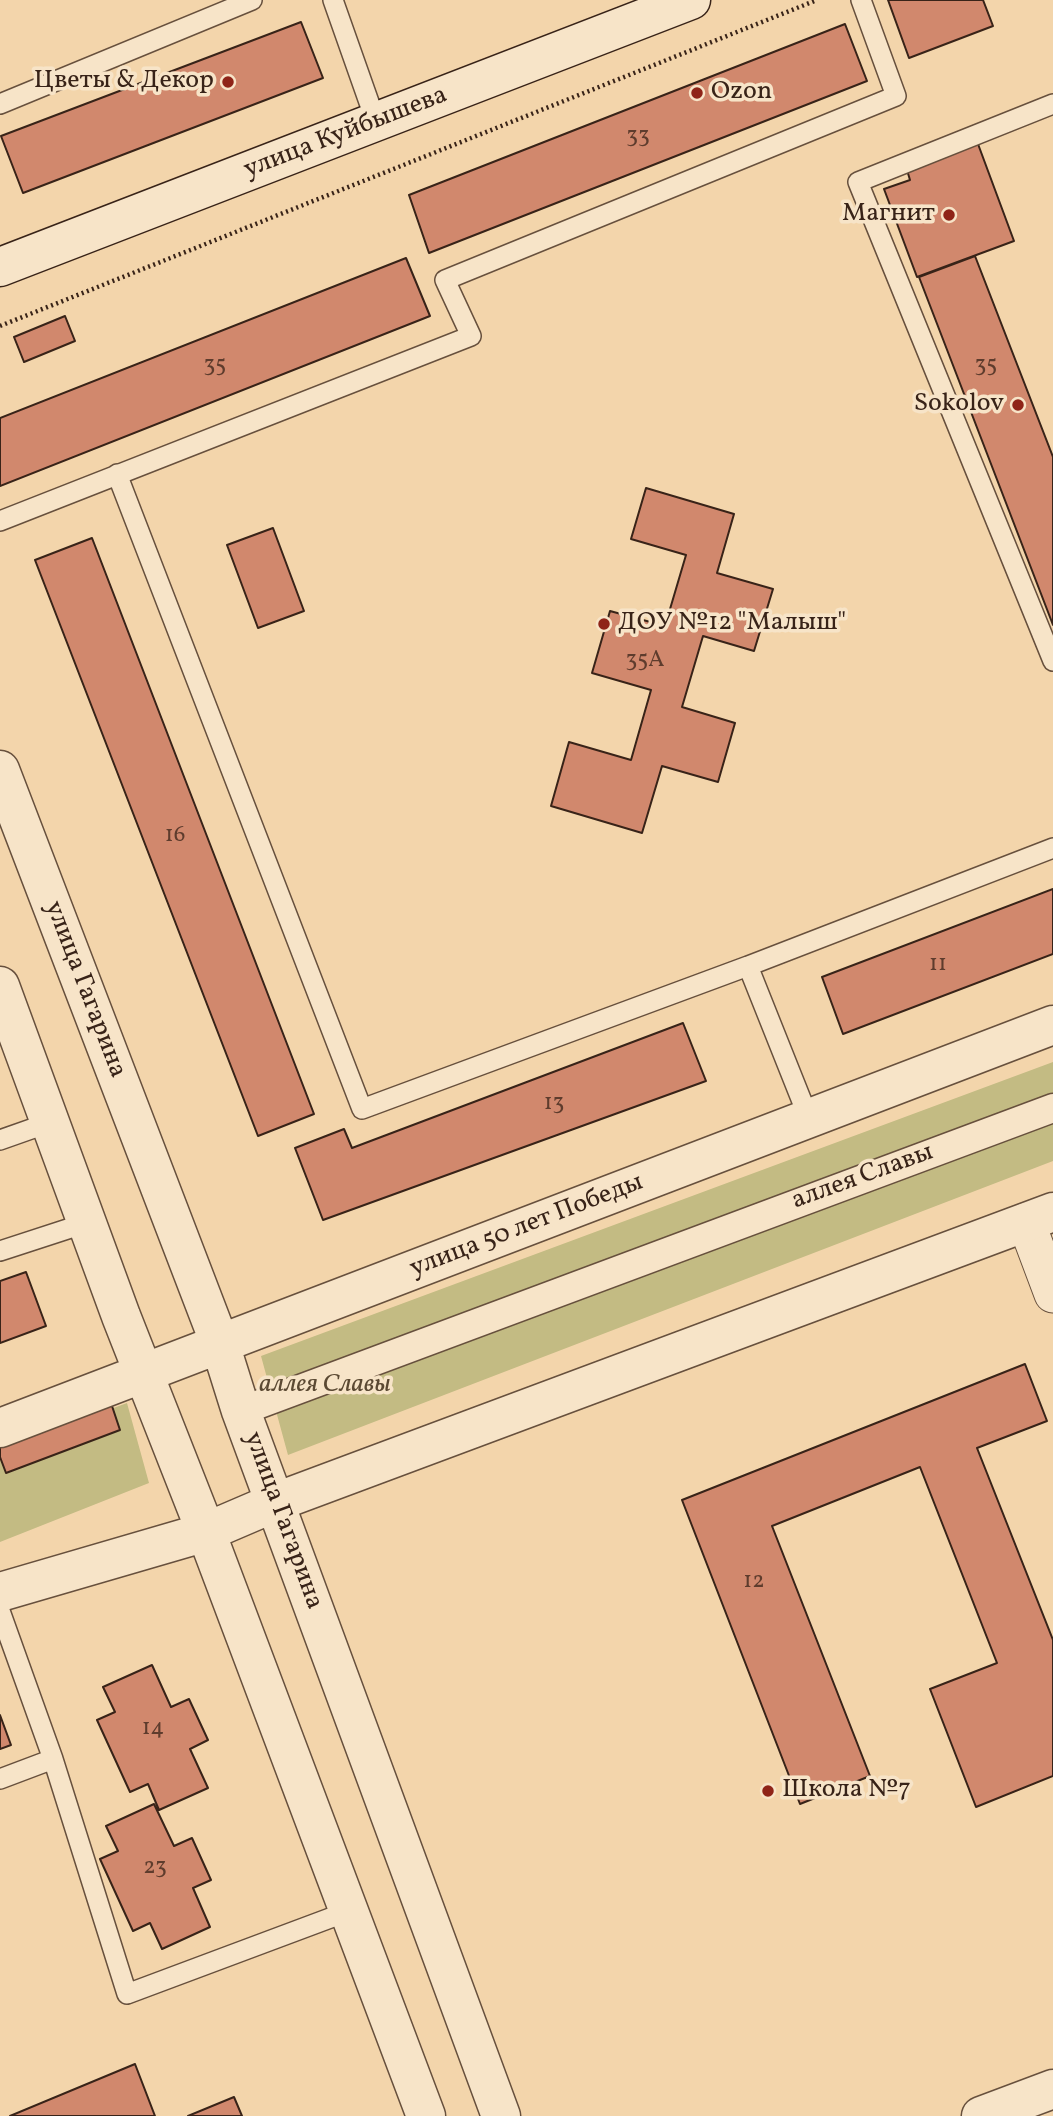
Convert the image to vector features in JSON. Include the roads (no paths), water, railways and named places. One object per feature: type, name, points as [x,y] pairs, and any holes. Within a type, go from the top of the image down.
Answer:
[{"type":"street","name":"улица Куйбышева","points":[[0,267],[691,0]]},
{"type":"street","name":"улица Гагарина","points":[[0,770],[220,1344],[241,1411],[501,2116]]},
{"type":"street","points":[[0,986],[86,1223],[206,1532],[426,2116]]},
{"type":"street","name":"улица 50 лет Победы","points":[[0,1427],[1053,1025]]},
{"type":"street","name":"аллея Славы","points":[[241,1411],[1053,1108]]},
{"type":"street","points":[[0,1591],[206,1532],[276,1502],[1039,1217],[1053,1294]]},
{"type":"street","points":[[981,2116],[1053,2089]]},
{"type":"lane","points":[[0,104],[252,0]]},
{"type":"lane","points":[[333,0],[376,122]]},
{"type":"lane","points":[[0,521],[471,336],[445,280],[896,96],[861,0]]},
{"type":"lane","points":[[1053,104],[858,182],[1053,661]]},
{"type":"lane","points":[[117,474],[362,1109],[748,966],[1053,848]]},
{"type":"lane","points":[[748,966],[809,1119]]},
{"type":"lane","points":[[0,1140],[51,1122]]},
{"type":"lane","points":[[0,1251],[86,1223]]},
{"type":"lane","points":[[0,1611],[53,1759],[127,1994],[349,1911]]},
{"type":"lane","points":[[0,1779],[53,1759]]},
{"type":"place","name":"Цветы & Декор","points":[[228,82]]},
{"type":"place","name":"Ozon","points":[[697,93]]},
{"type":"place","name":"Магнит","points":[[949,215]]},
{"type":"place","name":"Sokolov","points":[[1018,405]]},
{"type":"place","name":"ДОУ №12 \"Малыш\"","points":[[604,624]]},
{"type":"place","name":"Школа №7","points":[[768,1791]]}]
